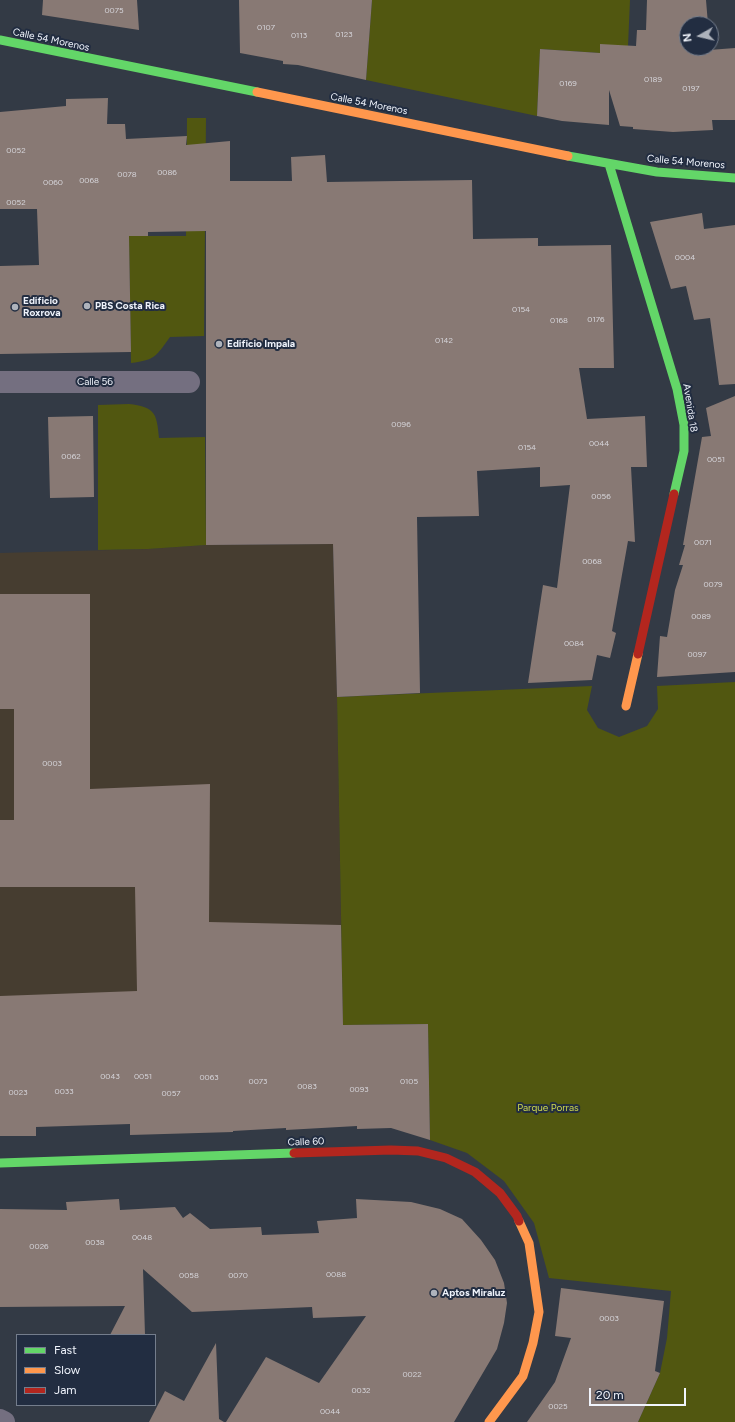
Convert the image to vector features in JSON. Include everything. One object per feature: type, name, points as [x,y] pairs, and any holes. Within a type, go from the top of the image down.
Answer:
[{"type":"street","name":"Calle 54 Morenos","points":[[0,40],[609,164],[657,172],[735,178]]},
{"type":"street","name":"Avenida 18","points":[[609,164],[677,388],[684,425],[684,451],[626,706]]},
{"type":"street","name":"Calle 56","points":[[0,382],[189,382]]},
{"type":"street","name":"Calle 60","points":[[0,1163],[391,1150],[418,1151],[432,1154],[446,1158],[475,1172],[500,1193],[517,1216],[529,1243],[539,1312],[533,1343],[522,1376],[489,1422]]},
{"type":"street","points":[[0,1420],[4,1422]]},
{"type":"shaded area","points":[[333,544],[343,1025],[0,1031],[0,553],[148,549],[206,545]]},
{"type":"green space","points":[[372,0],[630,0],[628,46],[600,53],[540,49],[537,116],[366,80]]},
{"type":"green space","points":[[187,118],[206,118],[204,336],[170,337],[155,356],[146,360],[131,363],[129,236],[186,236]]},
{"type":"green space","points":[[129,404],[144,407],[153,412],[157,422],[159,438],[205,437],[206,545],[148,549],[98,550],[98,405]]},
{"type":"green space","name":"Parque Porras","points":[[735,682],[735,1422],[638,1422],[660,1373],[667,1338],[671,1291],[549,1278],[534,1223],[504,1181],[467,1153],[430,1140],[428,1024],[343,1025],[337,697],[592,686],[587,710],[598,728],[619,737],[647,726],[658,709],[657,686]]},
{"type":"building","points":[[43,0],[137,0],[139,30],[42,15]]},
{"type":"building","points":[[239,0],[372,0],[366,80],[298,65],[283,64],[283,61],[240,53]]},
{"type":"building","points":[[647,0],[706,0],[707,16],[679,16],[679,56],[719,56],[719,49],[735,48],[735,120],[712,120],[713,130],[673,132],[633,129],[633,127],[620,126],[609,90],[609,125],[562,121],[537,116],[540,49],[600,53],[600,44],[636,46],[637,30],[646,30]]},
{"type":"building","points":[[108,98],[107,124],[125,124],[126,139],[187,136],[186,145],[230,141],[230,181],[292,181],[291,157],[325,155],[327,182],[472,180],[473,239],[538,238],[538,246],[611,245],[614,368],[579,368],[587,419],[645,416],[647,467],[631,467],[635,542],[628,541],[612,631],[616,633],[610,658],[597,655],[592,680],[528,683],[543,585],[557,588],[570,485],[540,487],[540,467],[477,471],[479,516],[417,517],[420,693],[337,697],[333,544],[206,545],[206,231],[148,232],[148,236],[129,236],[131,352],[0,354],[0,266],[39,265],[37,209],[0,209],[0,112],[66,106],[66,99]]},
{"type":"building","points":[[702,213],[704,229],[735,225],[735,384],[719,385],[710,318],[694,320],[686,286],[671,289],[650,222]]},
{"type":"building","points":[[735,396],[735,672],[657,677],[660,636],[667,637],[675,590],[683,565],[679,565],[685,545],[683,545],[702,437],[711,436],[706,408]]},
{"type":"building","points":[[93,416],[94,497],[50,498],[48,417]]},
{"type":"building","points":[[0,594],[90,594],[90,789],[210,784],[209,922],[341,925],[343,1025],[428,1024],[430,1140],[391,1128],[357,1129],[357,1126],[130,1135],[130,1124],[36,1127],[36,1136],[0,1136],[0,996],[137,991],[135,887],[0,887],[0,820],[14,820],[14,709],[0,709]]},
{"type":"building","points":[[119,1199],[120,1210],[175,1207],[183,1218],[190,1213],[210,1229],[261,1227],[262,1235],[319,1233],[317,1221],[357,1218],[356,1199],[411,1202],[440,1209],[462,1219],[481,1240],[495,1260],[504,1283],[507,1303],[504,1323],[497,1349],[454,1422],[226,1422],[266,1357],[319,1383],[366,1316],[313,1318],[312,1307],[192,1312],[143,1269],[145,1334],[111,1334],[125,1306],[0,1307],[0,1209],[67,1210],[66,1202]]},
{"type":"building","points":[[561,1288],[664,1301],[655,1371],[660,1373],[638,1422],[527,1422],[555,1382],[571,1338],[555,1336]]},
{"type":"building","points":[[216,1343],[219,1419],[224,1422],[149,1422],[165,1391],[184,1401]]},
{"type":"traffic: fast","points":[[0,40],[257,92]]},
{"type":"traffic: fast","points":[[568,156],[657,172],[735,178]]},
{"type":"traffic: fast","points":[[609,164],[677,389],[684,425],[684,451],[674,494]]},
{"type":"traffic: fast","points":[[0,1163],[294,1153]]},
{"type":"traffic: slow","points":[[257,92],[568,156]]},
{"type":"traffic: slow","points":[[626,706],[638,654]]},
{"type":"traffic: slow","points":[[489,1422],[523,1376],[533,1343],[539,1312],[529,1243],[519,1221]]},
{"type":"traffic: jam","points":[[638,654],[674,494]]},
{"type":"traffic: jam","points":[[294,1153],[391,1150],[418,1151],[446,1158],[475,1172],[500,1193],[519,1221]]},
{"type":"place","name":"PBS Costa Rica","points":[[87,306]]},
{"type":"place","name":"Edificio Roxrova","points":[[15,307]]},
{"type":"place","name":"Edificio Impala","points":[[219,344]]},
{"type":"place","name":"Aptos Miraluz","points":[[434,1293]]}]
